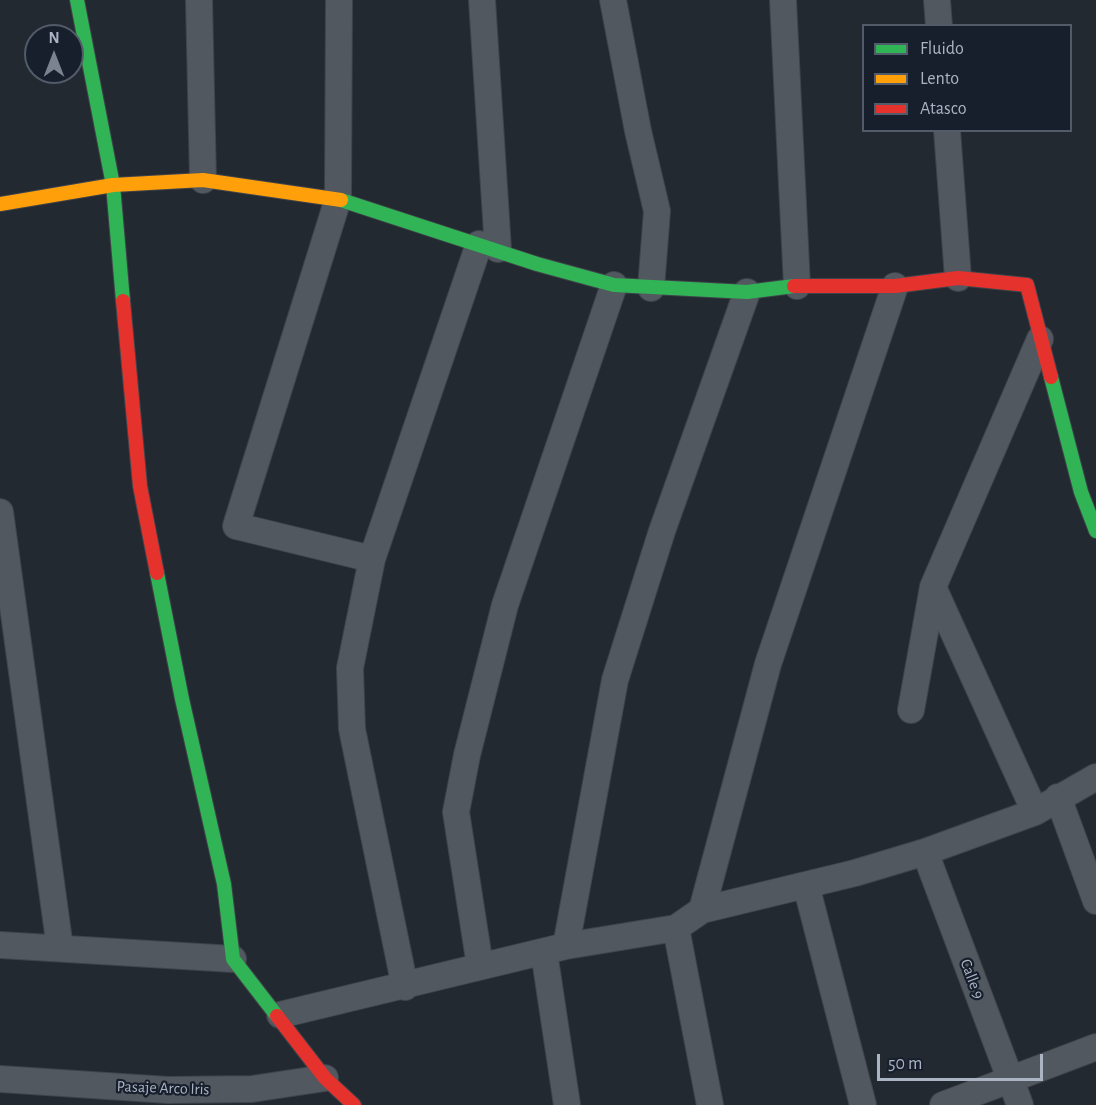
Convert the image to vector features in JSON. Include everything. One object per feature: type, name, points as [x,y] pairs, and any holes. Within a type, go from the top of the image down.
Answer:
[{"type":"street","points":[[77,0],[113,185],[140,486],[182,699],[224,884],[233,959],[280,1015],[325,1078],[354,1105]]},
{"type":"street","points":[[199,0],[203,180]]},
{"type":"street","points":[[339,0],[338,199],[236,526],[372,559]]},
{"type":"street","points":[[405,987],[352,729],[350,668],[372,559],[488,247],[482,0]]},
{"type":"street","points":[[613,0],[638,131],[657,211],[651,288]]},
{"type":"street","points":[[783,0],[797,286]]},
{"type":"street","points":[[937,0],[939,24]]},
{"type":"street","points":[[947,132],[958,278]]},
{"type":"street","points":[[0,204],[113,185],[203,180],[338,199],[537,264],[614,285],[747,292],[797,286],[895,286],[958,278],[1027,285],[1081,492],[1096,531]]},
{"type":"street","points":[[480,966],[456,812],[467,755],[506,605],[614,285]]},
{"type":"street","points":[[702,910],[768,664],[895,286]]},
{"type":"street","points":[[567,1105],[555,949],[615,680],[662,531],[747,292]]},
{"type":"street","points":[[911,711],[933,586],[1040,339]]},
{"type":"street","points":[[0,512],[60,948]]},
{"type":"street","points":[[933,586],[1035,812]]},
{"type":"street","points":[[280,1015],[405,987],[480,966],[555,949],[676,928],[702,910],[806,885],[925,852],[1035,812],[1096,777]]},
{"type":"street","points":[[1058,797],[1096,901]]},
{"type":"street","name":"Calle 9","points":[[925,852],[1020,1105]]},
{"type":"street","points":[[806,885],[863,1105]]},
{"type":"street","points":[[676,928],[710,1105]]},
{"type":"street","points":[[0,945],[233,959]]},
{"type":"street","points":[[943,1105],[1096,1047]]},
{"type":"street","name":"Pasaje Arco Iris","points":[[0,1079],[168,1090],[252,1089],[325,1078]]},
{"type":"traffic: fast","points":[[77,0],[113,185],[123,301]]},
{"type":"traffic: fast","points":[[341,200],[537,264],[614,285],[747,292],[794,286]]},
{"type":"traffic: fast","points":[[1051,377],[1081,492],[1096,531]]},
{"type":"traffic: fast","points":[[157,573],[182,699],[224,884],[233,959],[277,1016]]},
{"type":"traffic: slow","points":[[0,204],[113,185],[203,180],[341,200]]},
{"type":"traffic: jam","points":[[794,286],[895,286],[958,278],[1027,285],[1051,377]]},
{"type":"traffic: jam","points":[[123,301],[140,486],[157,573]]},
{"type":"traffic: jam","points":[[277,1016],[325,1078],[354,1105]]}]
